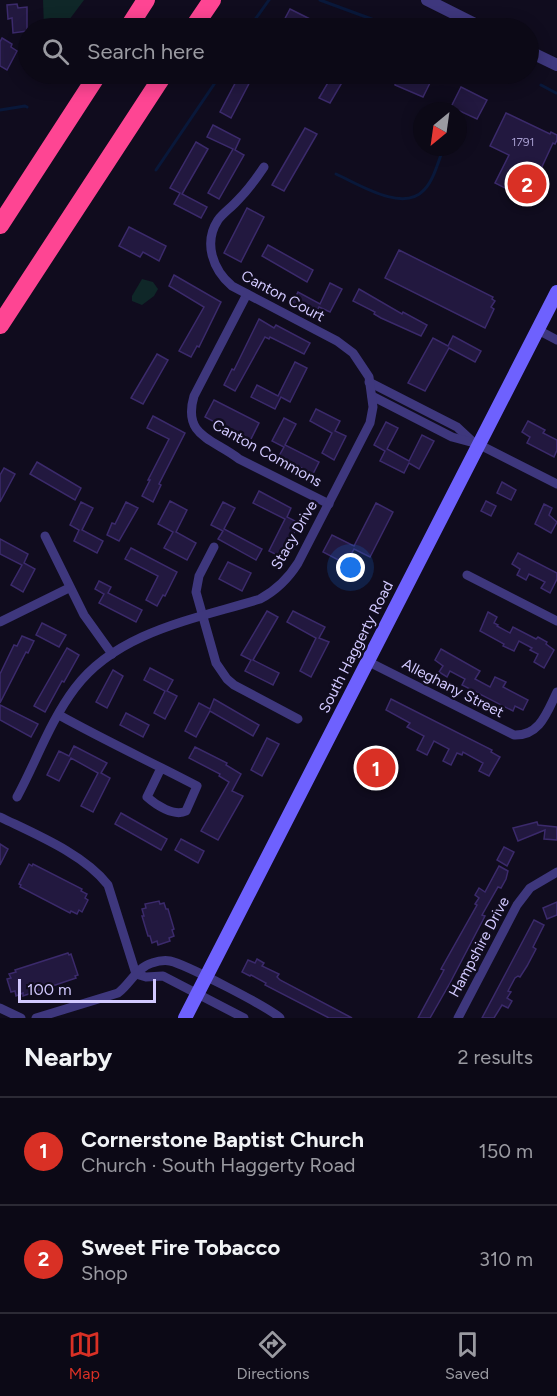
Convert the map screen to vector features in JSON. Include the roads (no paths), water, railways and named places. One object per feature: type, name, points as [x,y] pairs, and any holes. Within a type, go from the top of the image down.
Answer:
[{"type":"highway","points":[[134,18],[146,0]]},
{"type":"highway","points":[[200,18],[212,0]]},
{"type":"highway","points":[[0,225],[92,84]]},
{"type":"highway","points":[[0,324],[157,84]]},
{"type":"main road","name":"South Haggerty Road","points":[[185,1018],[367,661],[475,442],[557,292]]},
{"type":"street","points":[[426,0],[463,18]]},
{"type":"street","points":[[539,56],[557,65]]},
{"type":"street","name":"Canton Court","points":[[264,167],[248,189],[218,220],[212,239],[213,261],[217,270],[232,286],[344,345],[360,361],[372,396]]},
{"type":"street","name":"Canton Commons","points":[[247,294],[194,396],[191,411],[194,427],[199,433],[239,459],[329,504]]},
{"type":"street","points":[[538,330],[557,340]]},
{"type":"street","points":[[369,382],[457,427],[475,442],[557,484]]},
{"type":"street","points":[[372,396],[452,437],[475,442]]},
{"type":"street","name":"Stacy Drive","points":[[17,797],[67,699],[83,678],[112,654],[150,633],[260,599],[282,584],[297,565],[367,431],[373,407],[372,396]]},
{"type":"street","points":[[45,536],[69,588],[91,626],[112,654]]},
{"type":"street","points":[[214,547],[197,582],[196,592],[216,663],[227,679],[241,690],[298,719]]},
{"type":"street","points":[[467,576],[557,621]]},
{"type":"street","points":[[0,622],[69,588]]},
{"type":"street","name":"Alleghany Street","points":[[367,661],[508,734],[527,734],[541,724],[557,692]]},
{"type":"street","points":[[59,715],[197,786],[186,811],[175,813],[147,797],[161,768]]},
{"type":"street","points":[[0,817],[84,861],[102,878],[108,885],[136,975]]},
{"type":"street","name":"Hampshire Drive","points":[[459,1018],[517,905],[530,888],[557,872]]},
{"type":"street","points":[[163,960],[163,976]]},
{"type":"street","points":[[36,1018],[118,993],[144,966],[163,960],[176,963],[206,977],[280,1018]]},
{"type":"street","points":[[136,975],[163,976],[244,1018]]},
{"type":"street","points":[[0,1008],[21,1018]]},
{"type":"waterway","points":[[256,18],[269,0]]},
{"type":"waterway","points":[[320,0],[369,18]]},
{"type":"waterway","points":[[156,170],[214,84]]},
{"type":"waterway","points":[[541,85],[556,93]]},
{"type":"waterway","points":[[0,110],[27,107]]},
{"type":"waterway","points":[[336,174],[368,190],[404,199],[424,190],[436,170],[441,156]]},
{"type":"place","name":"Sweet Fire Tobacco","points":[[527,184]]},
{"type":"place","name":"Cornerstone Baptist Church","points":[[376,768]]}]
